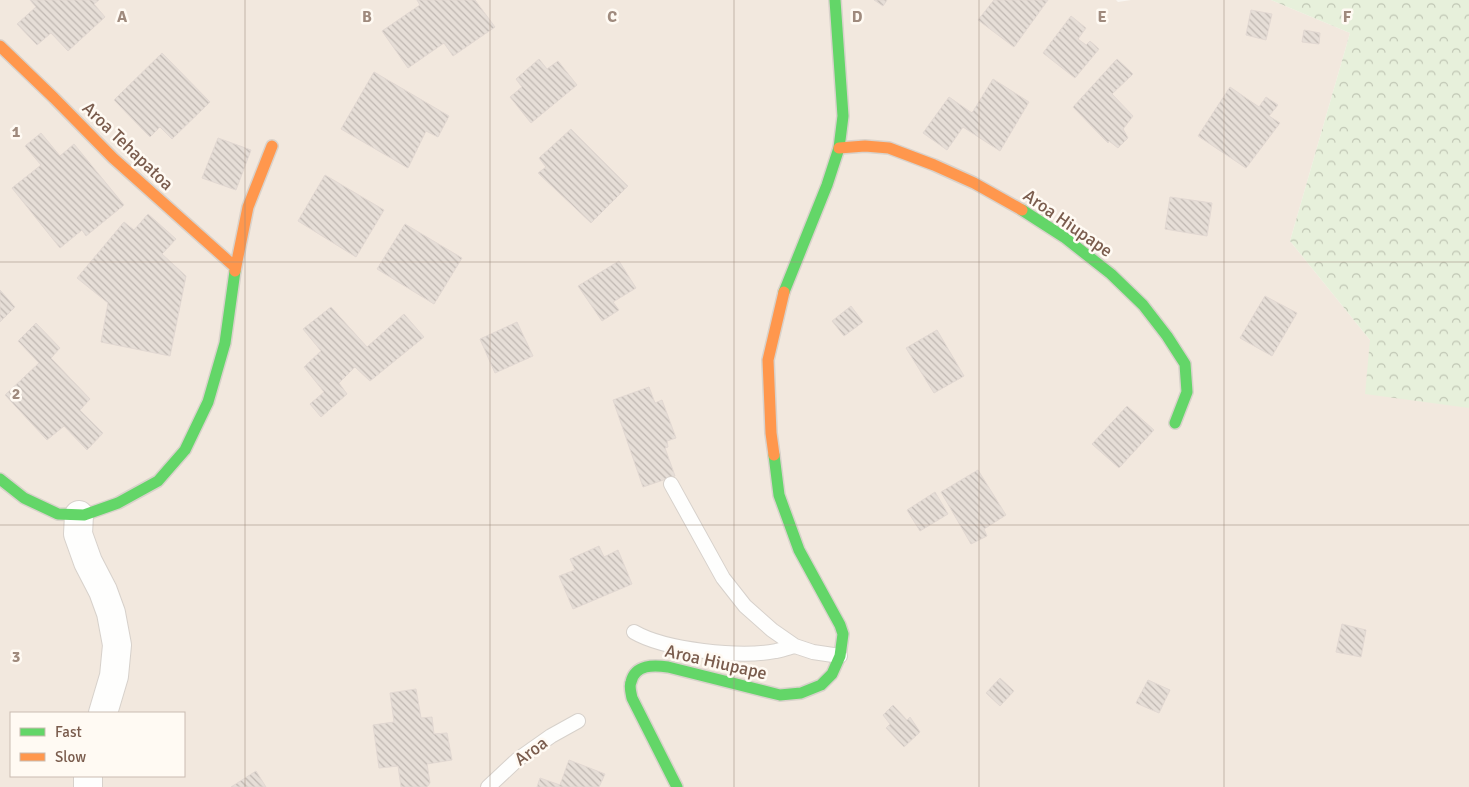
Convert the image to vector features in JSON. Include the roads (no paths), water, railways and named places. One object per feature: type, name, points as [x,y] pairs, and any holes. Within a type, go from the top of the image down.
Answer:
[{"type":"street","points":[[835,0],[843,116],[840,148],[824,193],[782,296],[768,360],[770,433],[779,495],[799,550],[840,625],[843,634],[840,656]]},
{"type":"street","name":"Aroa Tehapatoa","points":[[0,46],[113,158],[235,267]]},
{"type":"street","points":[[0,479],[24,498],[58,514],[84,515],[118,503],[158,481],[185,450],[208,402],[225,343],[235,267],[248,207],[272,146]]},
{"type":"street","name":"Aroa Hiupape","points":[[840,148],[865,146],[889,148],[974,183],[1022,210],[1064,237],[1111,274],[1143,305],[1167,336],[1185,364],[1187,392],[1175,423]]},
{"type":"street","points":[[79,515],[78,534],[88,562],[103,590],[111,613],[117,645],[114,676],[104,712]]},
{"type":"street","name":"Aroa Hiupape","points":[[676,787],[632,698],[630,683],[635,672],[649,665],[668,667],[780,695],[801,693],[822,685],[832,674],[840,656]]},
{"type":"lane","points":[[671,484],[723,578],[745,606],[772,630],[795,646],[813,652],[840,656]]},
{"type":"lane","points":[[634,632],[646,639],[670,646],[743,654],[776,651],[795,646]]},
{"type":"lane","name":"Aroa","points":[[488,787],[517,760],[551,736],[578,721]]}]
